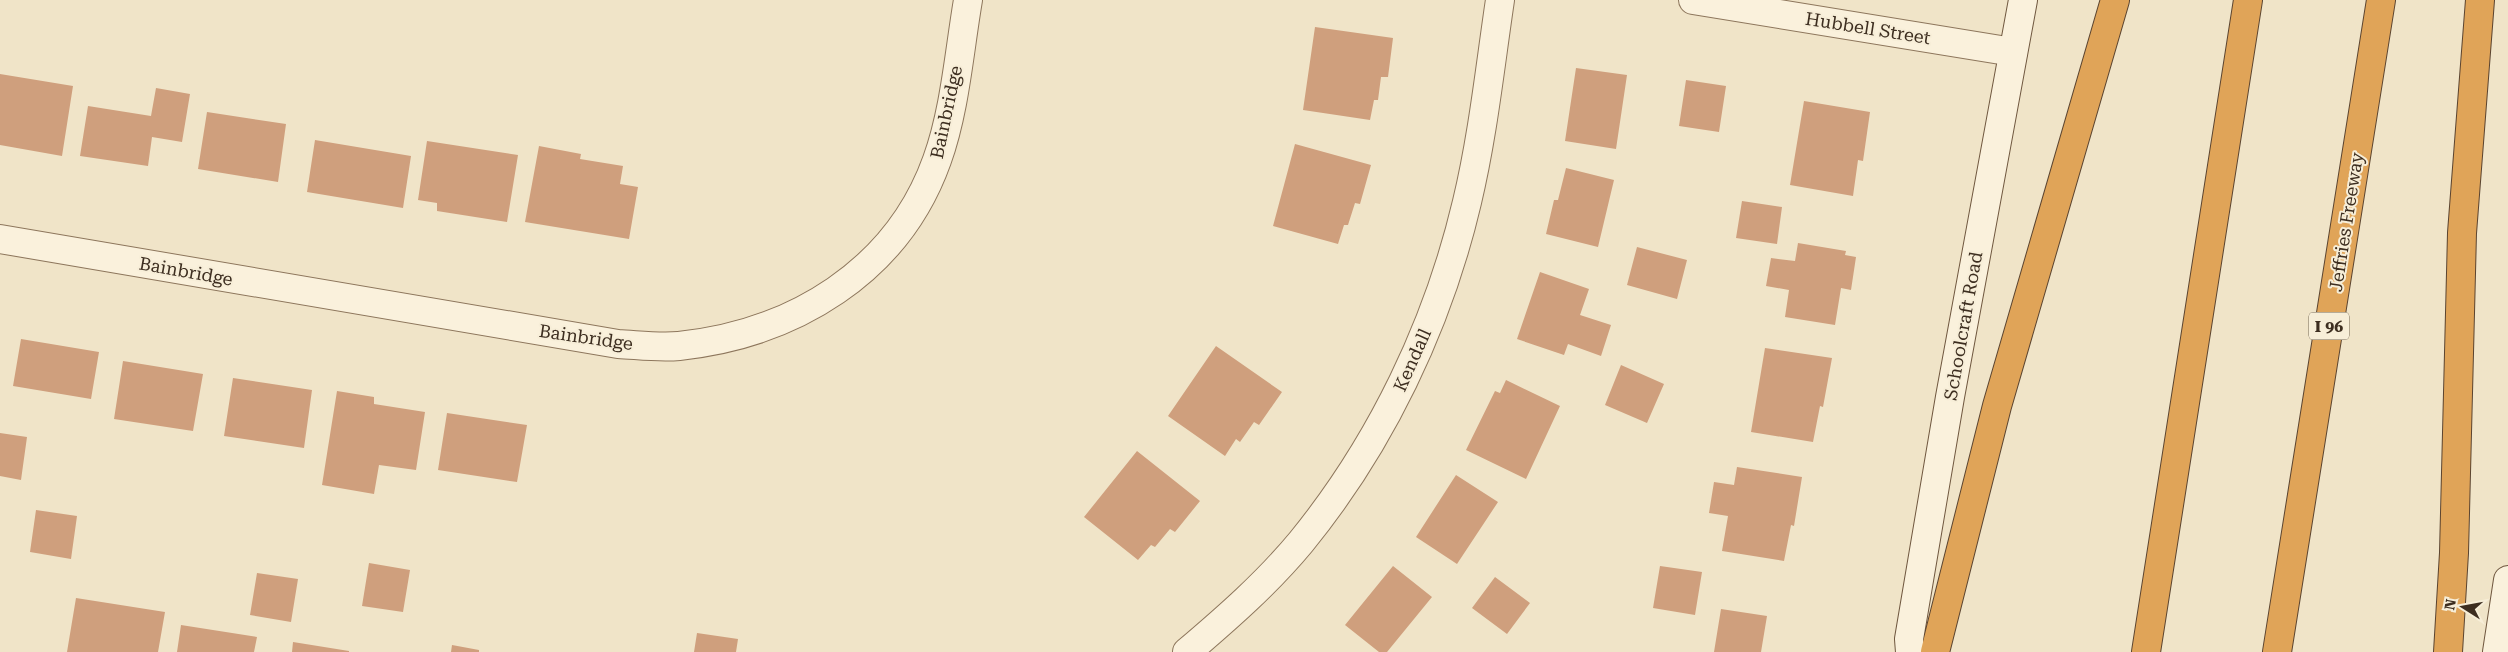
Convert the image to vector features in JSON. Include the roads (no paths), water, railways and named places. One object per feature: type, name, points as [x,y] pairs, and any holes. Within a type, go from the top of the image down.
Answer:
[{"type":"highway","points":[[1935,652],[1997,406],[2115,0]]},
{"type":"highway","points":[[2146,652],[2248,0]]},
{"type":"highway","name":"Jeffries Freeway","points":[[2277,652],[2382,0]]},
{"type":"highway","points":[[2448,652],[2454,553],[2462,233],[2480,0]]},
{"type":"street","name":"Bainbridge","points":[[0,240],[618,344],[677,347],[735,338],[769,327],[798,314],[846,285],[886,247],[919,201],[937,160],[946,128],[968,0]]},
{"type":"street","name":"Kendall","points":[[1186,652],[1235,611],[1300,542],[1356,467],[1402,385],[1437,302],[1467,203],[1480,142],[1500,0]]},
{"type":"street","name":"Hubbell Street","points":[[1693,0],[2013,52]]},
{"type":"street","name":"Schoolcraft Road","points":[[1910,652],[1909,639],[1950,397],[2023,0]]},
{"type":"street","points":[[2497,652],[2508,580]]}]
